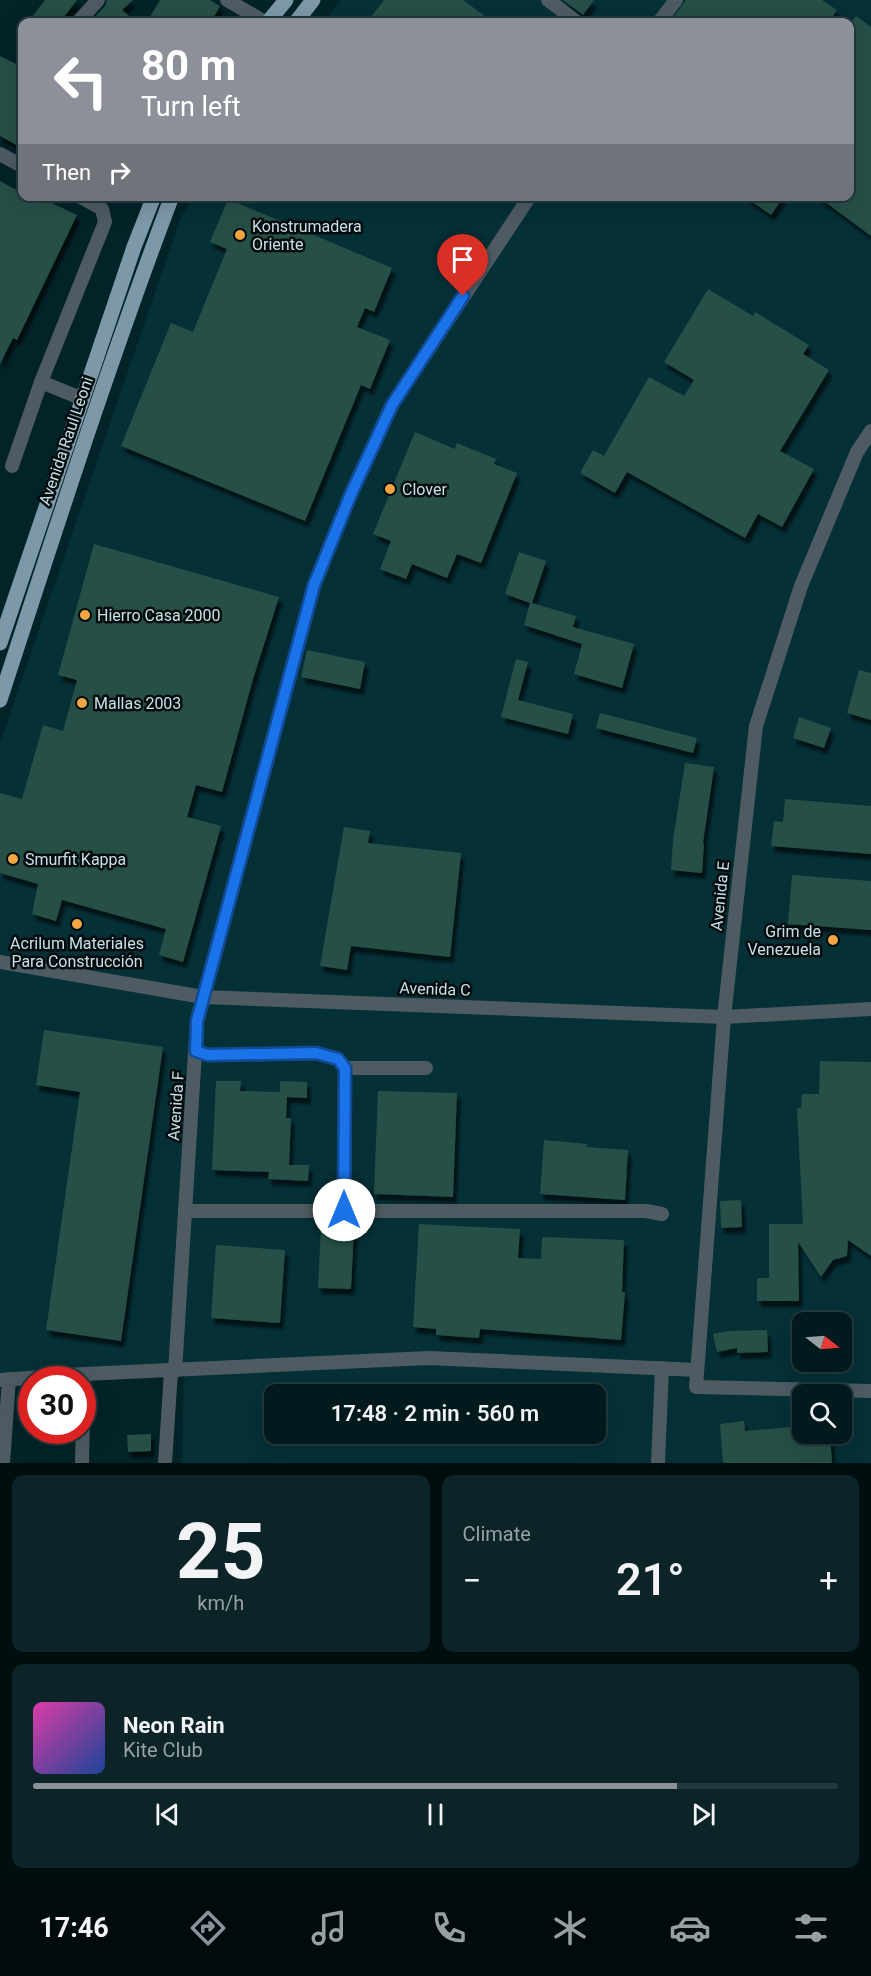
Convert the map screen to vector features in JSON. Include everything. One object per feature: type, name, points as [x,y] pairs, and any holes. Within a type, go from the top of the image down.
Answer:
[{"type":"main road","points":[[270,18],[286,0]]},
{"type":"main road","points":[[299,18],[314,0]]},
{"type":"main road","name":"Avenida Raul Leoni","points":[[0,643],[151,201]]},
{"type":"main road","name":"Avenida Raul Leoni","points":[[0,700],[86,439],[143,272],[170,201]]},
{"type":"street","points":[[82,18],[98,0]]},
{"type":"street","points":[[227,0],[260,18]]},
{"type":"street","points":[[548,0],[572,18]]},
{"type":"street","points":[[662,18],[676,0]]},
{"type":"street","points":[[0,154],[18,164]]},
{"type":"street","points":[[12,466],[41,382],[105,222],[102,209],[88,201]]},
{"type":"street","name":"Avenida F","points":[[165,1463],[197,1021],[314,585],[351,494],[392,405],[526,201]]},
{"type":"street","points":[[41,382],[83,399]]},
{"type":"street","name":"Avenida E","points":[[871,431],[857,452],[801,586],[756,726],[724,1017],[696,1387],[871,1391]]},
{"type":"street","name":"Avenida C","points":[[0,962],[203,997],[724,1017],[871,1009]]},
{"type":"street","points":[[196,1051],[208,1055],[316,1053],[338,1059],[345,1068],[344,1210]]},
{"type":"street","points":[[345,1068],[426,1068]]},
{"type":"street","points":[[185,1211],[646,1211],[662,1214]]},
{"type":"street","points":[[96,1374],[429,1358],[697,1370]]},
{"type":"street","points":[[658,1463],[662,1368]]},
{"type":"street","points":[[3,1463],[5,1380]]},
{"type":"street","points":[[82,1444],[82,1463]]},
{"type":"shaded area","points":[[341,0],[871,0],[871,1463],[182,1463],[184,1365],[96,1372],[96,1366],[18,1366],[18,1378],[0,1379],[0,743],[181,217],[192,201],[854,201],[854,18],[326,18]]},
{"type":"building","points":[[45,0],[77,0],[63,18],[31,18]]},
{"type":"building","points":[[107,0],[133,0],[122,10],[132,18],[94,18],[105,6]]},
{"type":"building","points":[[160,0],[210,0],[220,6],[213,18],[149,18]]},
{"type":"building","points":[[384,0],[463,0],[488,18],[370,18]]},
{"type":"building","points":[[563,0],[594,0],[583,15]]},
{"type":"building","points":[[686,0],[822,0],[837,10],[832,18],[673,18]]},
{"type":"building","points":[[856,16],[871,27],[871,236],[824,201],[854,201],[854,19]]},
{"type":"building","points":[[0,56],[18,65],[18,146],[0,136]]},
{"type":"building","points":[[0,181],[18,191],[18,201],[47,201],[77,215],[17,340],[13,338],[0,364]]},
{"type":"building","points":[[227,201],[233,201],[392,268],[374,312],[365,308],[357,327],[390,340],[370,389],[361,385],[305,521],[121,446],[171,323],[193,332],[227,249],[210,242]]},
{"type":"building","points":[[751,201],[781,201],[771,215]]},
{"type":"building","points":[[708,289],[753,316],[755,312],[809,345],[803,354],[829,370],[780,451],[814,469],[782,527],[758,514],[745,538],[627,472],[615,493],[580,473],[593,450],[604,456],[649,377],[684,396],[694,380],[664,362]]},
{"type":"building","points":[[415,432],[455,449],[457,443],[496,459],[494,464],[517,473],[481,563],[457,554],[447,578],[412,564],[406,579],[380,569],[391,541],[373,534]]},
{"type":"building","points":[[94,544],[279,597],[253,679],[222,792],[196,785],[187,817],[221,826],[183,962],[159,955],[166,929],[62,900],[56,921],[32,914],[38,884],[0,873],[0,793],[22,799],[43,725],[63,731],[77,680],[58,675]]},
{"type":"building","points":[[519,552],[546,561],[532,603],[576,616],[573,627],[634,644],[622,688],[574,674],[582,644],[524,625],[530,603],[505,594]]},
{"type":"building","points":[[307,650],[365,662],[360,689],[301,677]]},
{"type":"building","points":[[516,659],[528,662],[518,700],[573,714],[568,734],[501,717]]},
{"type":"building","points":[[859,670],[871,673],[871,720],[847,713]]},
{"type":"building","points":[[600,713],[697,738],[693,753],[596,728]]},
{"type":"building","points":[[799,717],[831,728],[824,748],[793,738]]},
{"type":"building","points":[[685,763],[714,767],[703,843],[702,873],[671,870],[673,840]]},
{"type":"building","points":[[785,799],[871,806],[871,854],[771,846],[774,821],[783,822]]},
{"type":"building","points":[[344,827],[370,831],[368,843],[461,853],[450,957],[351,946],[347,970],[320,966]]},
{"type":"building","points":[[792,875],[871,881],[871,930],[788,924]]},
{"type":"building","points":[[44,1030],[163,1047],[121,1341],[46,1330],[80,1092],[36,1085]]},
{"type":"building","points":[[820,1061],[871,1062],[871,1256],[848,1240],[847,1256],[833,1260],[821,1277],[798,1242],[799,1301],[757,1301],[757,1278],[769,1278],[769,1224],[803,1224],[797,1108],[801,1108],[802,1094],[819,1094]]},
{"type":"building","points":[[216,1081],[241,1081],[240,1091],[280,1092],[280,1081],[307,1082],[307,1098],[287,1097],[286,1118],[291,1118],[289,1165],[309,1165],[308,1181],[268,1179],[269,1172],[212,1170]]},
{"type":"building","points":[[378,1091],[457,1093],[453,1197],[374,1194]]},
{"type":"building","points":[[544,1140],[587,1144],[587,1147],[628,1150],[625,1200],[540,1194]]},
{"type":"building","points":[[741,1200],[742,1227],[721,1228],[720,1201]]},
{"type":"building","points":[[419,1224],[520,1229],[518,1258],[541,1259],[542,1237],[624,1240],[622,1292],[625,1292],[621,1340],[480,1329],[479,1338],[436,1335],[436,1329],[413,1327]]},
{"type":"building","points":[[321,1227],[354,1228],[351,1289],[318,1288]]},
{"type":"building","points":[[216,1245],[285,1250],[280,1323],[211,1318]]},
{"type":"building","points":[[767,1330],[768,1352],[737,1353],[737,1348],[717,1352],[713,1334],[728,1331]]},
{"type":"building","points":[[744,1421],[745,1431],[792,1427],[792,1444],[831,1444],[832,1463],[723,1463],[720,1424]]},
{"type":"building","points":[[151,1434],[151,1451],[128,1452],[127,1435]]},
{"type":"place","name":"Konstrumadera Oriente","points":[[240,235]]},
{"type":"place","name":"Clover","points":[[390,489]]},
{"type":"place","name":"Hierro Casa 2000","points":[[85,615]]},
{"type":"place","name":"Mallas 2003","points":[[82,703]]},
{"type":"place","name":"Smurfit Kappa","points":[[13,859]]},
{"type":"place","name":"Acrilum Materiales Para Construcción","points":[[77,924]]},
{"type":"place","name":"Grim de Venezuela","points":[[833,940]]},
{"type":"route","points":[[344,1210],[345,1068],[338,1059],[316,1053],[208,1055],[196,1051],[197,1021],[314,585],[351,494],[392,405],[463,296]]}]
